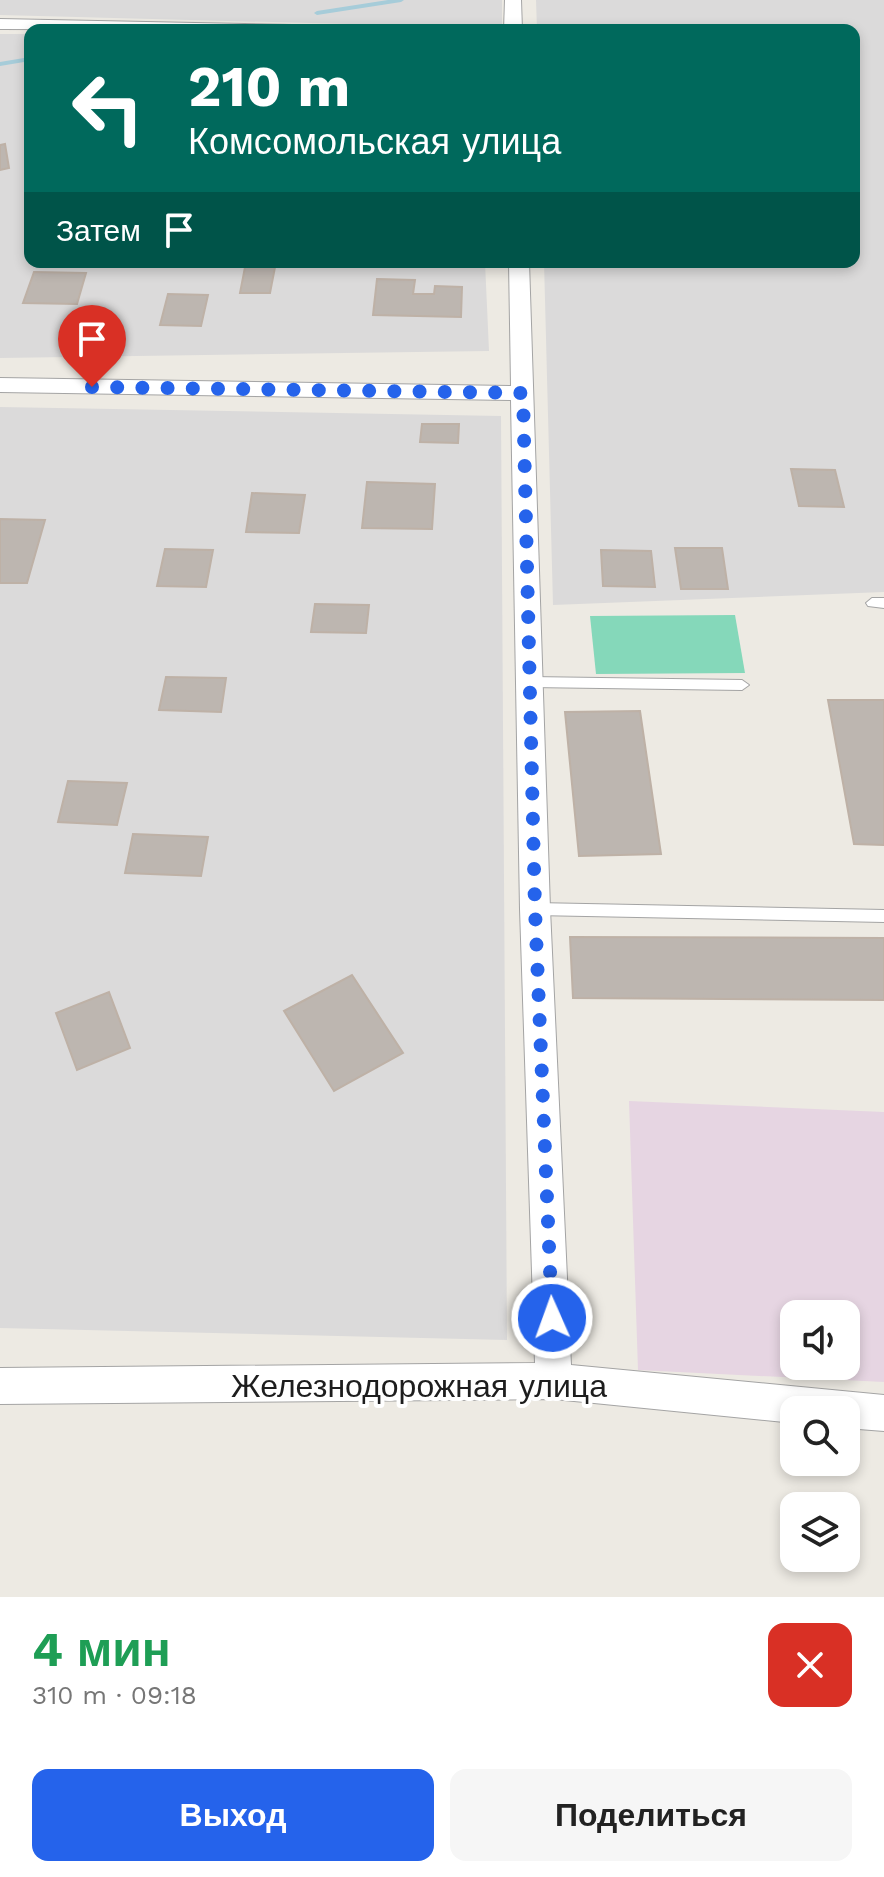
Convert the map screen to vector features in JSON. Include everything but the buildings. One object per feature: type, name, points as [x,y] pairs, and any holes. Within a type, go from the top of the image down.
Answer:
[{"type":"street","points":[[513,0],[513,24]]},
{"type":"street","points":[[0,24],[150,20],[207,24]]},
{"type":"street","points":[[519,268],[535,909],[554,1381]]},
{"type":"street","points":[[0,385],[523,393]]},
{"type":"street","name":"Железнодорожная улица","points":[[0,1386],[554,1381],[884,1413]]},
{"type":"lane","points":[[530,682],[742,685]]},
{"type":"lane","points":[[535,909],[884,916]]},
{"type":"shaded area","points":[[0,0],[502,0],[502,24],[348,24],[0,15]]},
{"type":"shaded area","points":[[536,0],[884,0],[884,592],[553,605],[544,268],[860,268],[860,24],[537,24]]},
{"type":"shaded area","points":[[0,34],[24,34],[24,268],[485,268],[489,351],[0,358]]},
{"type":"shaded area","points":[[0,407],[501,416],[507,1340],[0,1328]]},
{"type":"shaded area","points":[[629,1101],[884,1112],[884,1382],[843,1380],[860,1380],[860,1300],[780,1300],[780,1377],[638,1370]]},
{"type":"green space","points":[[735,615],[745,673],[596,674],[590,616]]},
{"type":"waterway","points":[[317,13],[401,0]]},
{"type":"waterway","points":[[0,64],[24,60]]},
{"type":"route","points":[[92,387],[523,393],[535,909],[552,1318]]}]
